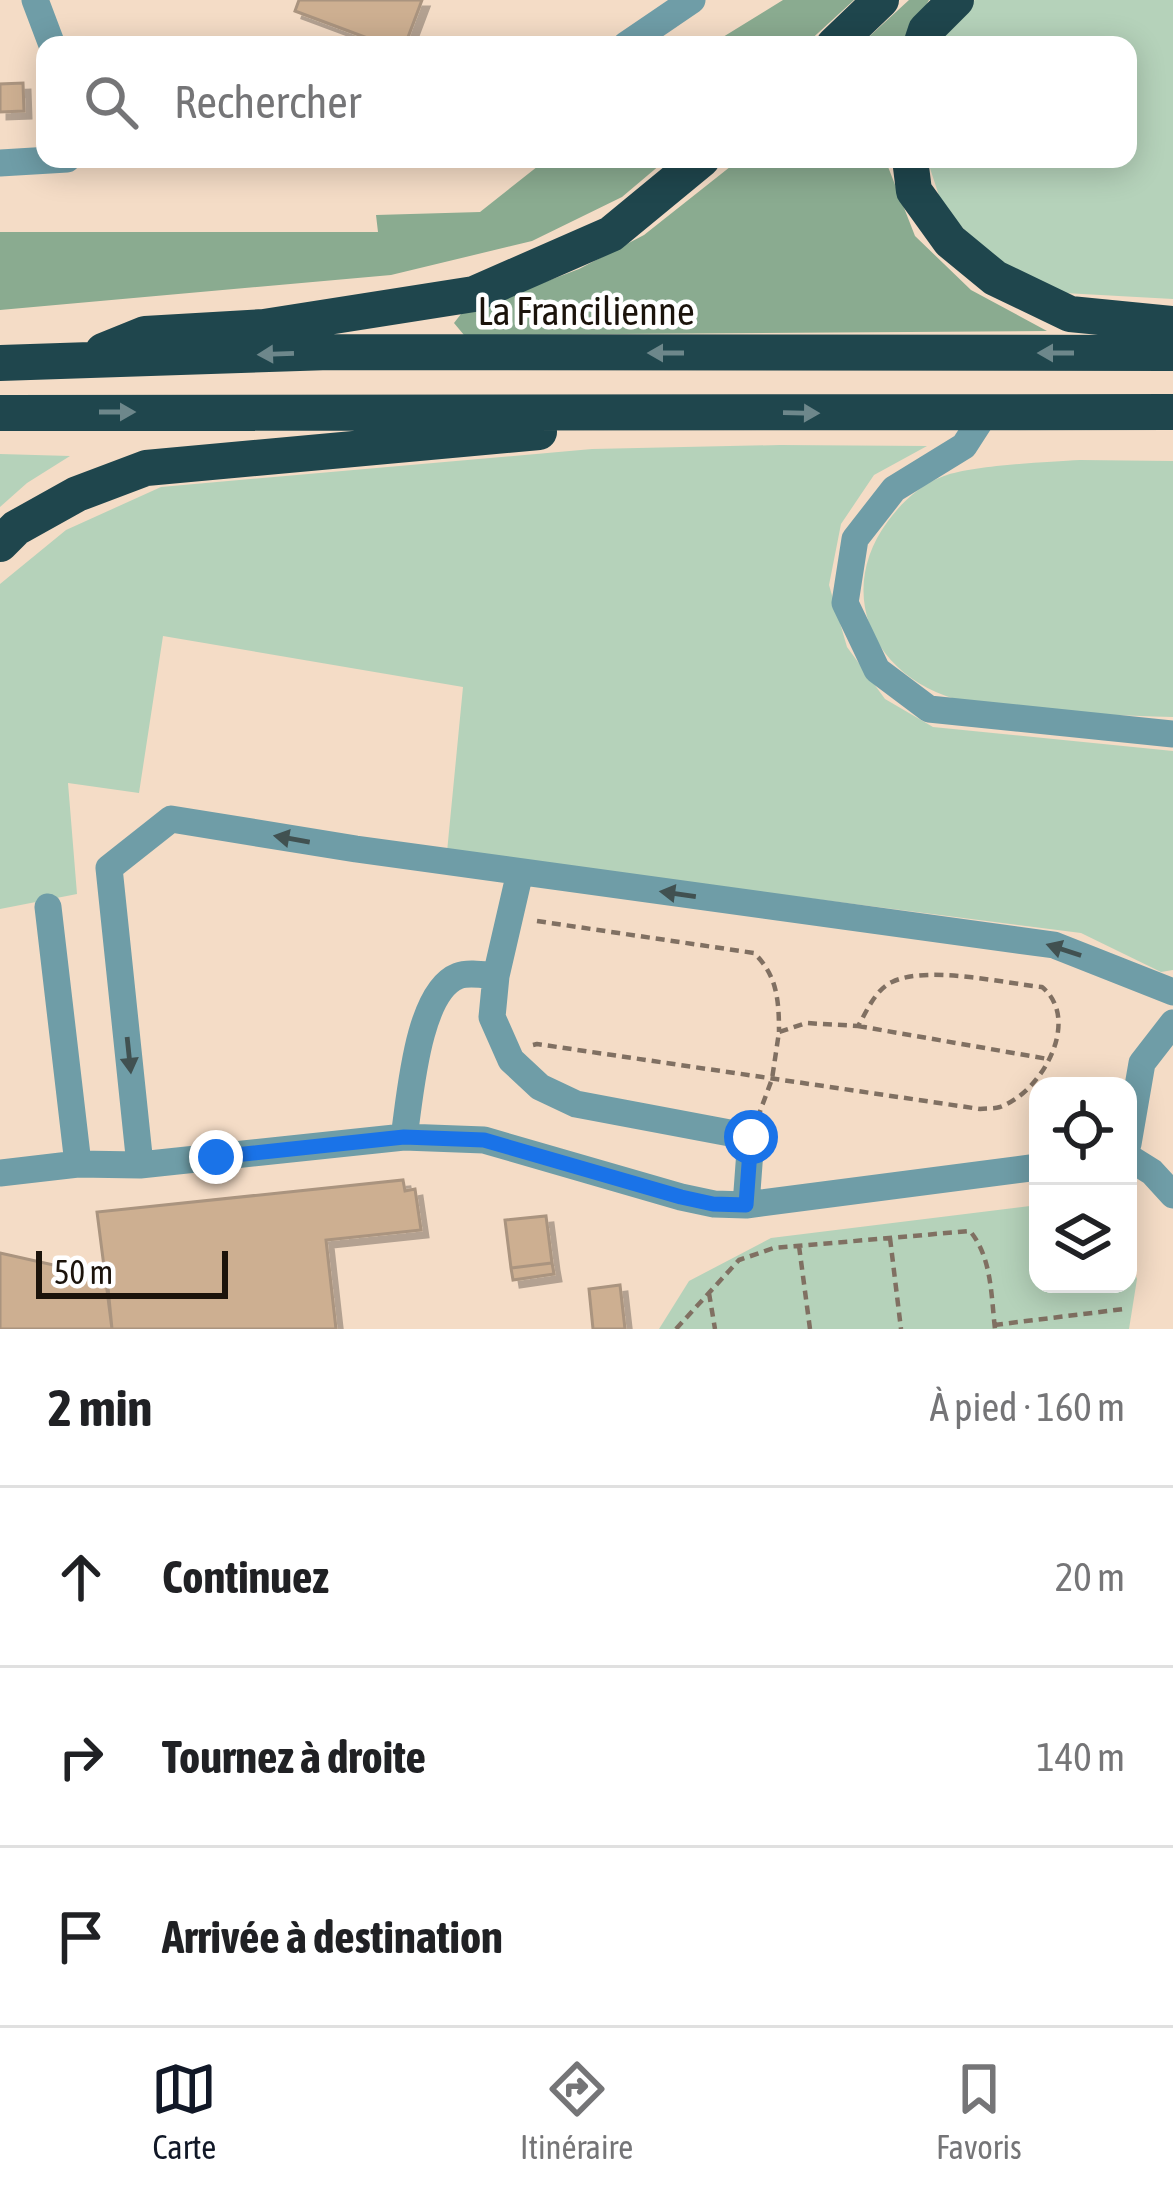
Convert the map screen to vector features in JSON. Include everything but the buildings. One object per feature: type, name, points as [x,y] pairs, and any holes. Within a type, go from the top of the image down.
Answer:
[{"type":"highway","points":[[843,36],[881,0]]},
{"type":"highway","points":[[924,36],[956,0]]},
{"type":"highway","points":[[76,362],[146,334],[264,327],[474,294],[611,234],[691,168]]},
{"type":"highway","points":[[911,168],[914,191],[950,241],[995,278],[1070,314],[1173,325]]},
{"type":"highway","name":"La Francilienne","points":[[0,363],[330,352],[1173,353]]},
{"type":"highway","points":[[0,544],[16,529],[77,494],[146,468],[543,432],[588,411]]},
{"type":"highway","points":[[0,413],[1173,412]]},
{"type":"street","points":[[639,36],[692,0]]},
{"type":"street","points":[[40,1],[50,36]]},
{"type":"street","points":[[0,163],[36,161]]},
{"type":"street","points":[[984,415],[964,446],[894,489],[855,539],[844,603],[877,670],[929,709],[1173,734]]},
{"type":"street","points":[[140,1165],[109,868],[171,819],[1054,945],[1173,992]]},
{"type":"street","points":[[520,872],[496,976],[492,1017],[511,1060],[540,1087],[576,1104],[751,1137],[746,1205]]},
{"type":"street","points":[[48,907],[78,1164]]},
{"type":"street","points":[[404,1137],[430,1008],[442,988],[458,976],[496,976]]},
{"type":"street","points":[[1137,1092],[1142,1063],[1173,1023]]},
{"type":"street","points":[[0,1172],[78,1164],[140,1165],[404,1137],[484,1140],[681,1197],[746,1205],[1029,1168]]},
{"type":"street","points":[[1137,1163],[1173,1195]]},
{"type":"path","points":[[510,918],[754,952],[770,968],[779,1002],[779,1031],[772,1078],[751,1137]]},
{"type":"path","points":[[506,1048],[537,1045],[980,1109],[1002,1106],[1051,1060],[1060,1016],[1054,996],[1042,987],[922,975],[894,981],[879,991],[858,1026]]},
{"type":"path","points":[[779,1031],[806,1023],[858,1026],[1051,1060]]},
{"type":"path","points":[[676,1329],[739,1260],[774,1248],[970,1231],[982,1246],[988,1269],[994,1327],[1124,1310]]},
{"type":"path","points":[[890,1238],[901,1329]]},
{"type":"path","points":[[799,1246],[810,1329]]},
{"type":"path","points":[[709,1291],[715,1329]]},
{"type":"green space","points":[[783,0],[854,0],[815,36],[725,36]]},
{"type":"green space","points":[[909,0],[929,0],[909,36],[870,36]]},
{"type":"green space","points":[[975,0],[1173,0],[1173,299],[1064,293],[992,260],[942,205],[930,168],[1137,168],[1137,36],[942,36],[947,25]]},
{"type":"green space","points":[[536,168],[656,168],[622,197],[532,241],[391,275],[0,310],[0,232],[378,232],[376,215],[480,212]]},
{"type":"green space","points":[[729,168],[889,168],[915,236],[971,290],[1047,331],[464,335],[454,323],[461,314],[579,269],[644,235]]},
{"type":"green space","points":[[927,446],[874,475],[841,524],[829,585],[847,647],[885,699],[933,727],[1173,751],[1173,970],[1161,972],[1081,933],[447,852],[463,687],[163,636],[139,793],[68,783],[77,894],[0,909],[0,584],[66,530],[161,487],[592,449]]},
{"type":"green space","points":[[0,454],[70,456],[0,507]]},
{"type":"green space","points":[[1080,460],[1173,461],[1173,717],[963,701],[919,683],[897,666],[880,646],[864,598],[873,547],[899,507],[928,484],[957,472]]},
{"type":"green space","points":[[1029,1206],[1029,1293],[1135,1293],[1129,1329],[659,1329],[689,1281],[771,1238]]},
{"type":"route","points":[[216,1157],[404,1137],[484,1140],[681,1197],[746,1205],[751,1137]]}]
